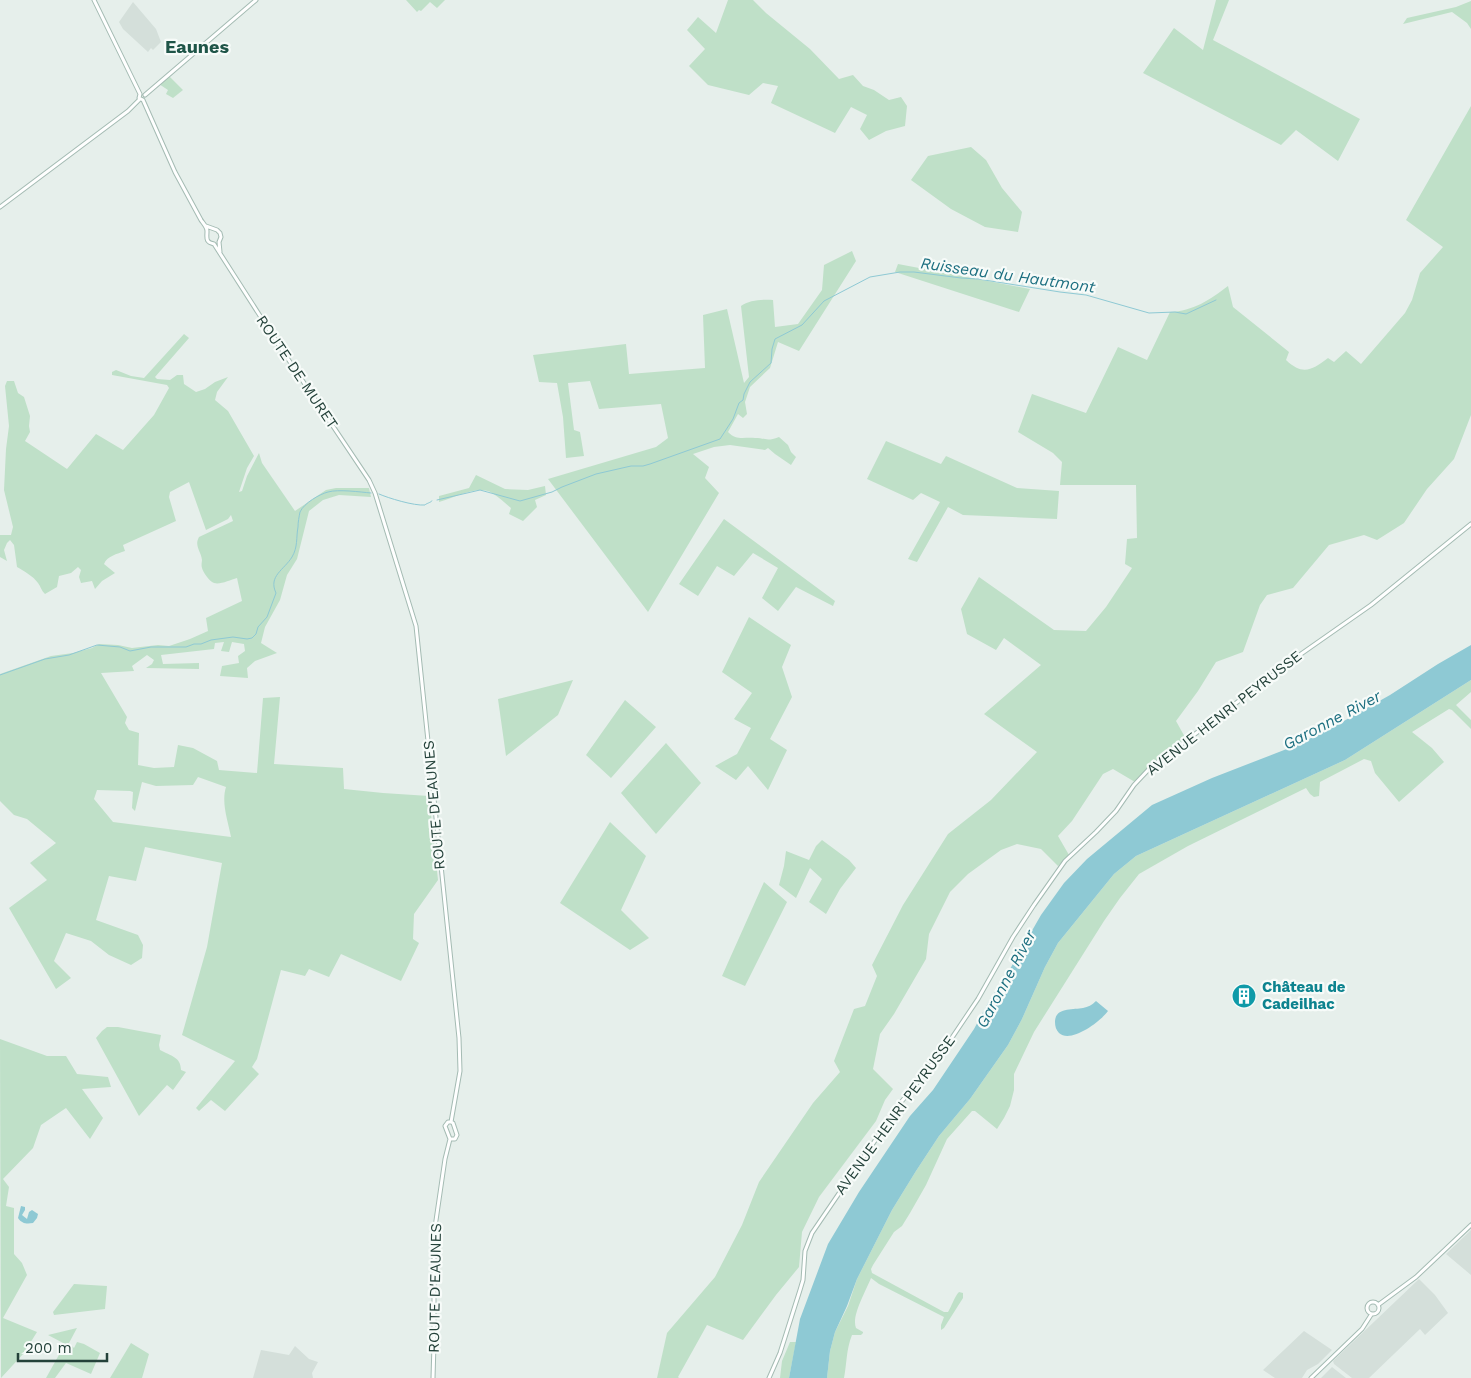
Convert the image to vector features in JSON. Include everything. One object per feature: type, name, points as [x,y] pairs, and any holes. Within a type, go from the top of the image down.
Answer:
[{"type":"main road","points":[[0,207],[145,98],[136,89],[94,0]]},
{"type":"main road","points":[[142,94],[168,75],[256,0]]},
{"type":"main road","points":[[142,99],[175,172],[201,220],[206,226],[220,233],[220,252]]},
{"type":"main road","points":[[206,226],[207,240],[214,244],[219,242]]},
{"type":"main road","points":[[207,232],[213,229]]},
{"type":"main road","name":"ROUTE DE MURET","points":[[214,244],[280,348],[369,480],[375,493]]},
{"type":"main road","name":"ROUTE D'EAUNES","points":[[375,493],[416,626],[420,657],[459,1048],[460,1071],[451,1122],[457,1135],[455,1139],[450,1139]]},
{"type":"main road","name":"AVENUE HENRI PEYRUSSE","points":[[769,1378],[780,1353],[803,1280],[805,1251],[812,1233],[902,1100],[943,1051],[978,999],[1022,924],[1066,861],[1116,811],[1134,785],[1150,768],[1301,654],[1371,605],[1471,524]]},
{"type":"main road","name":"ROUTE D'EAUNES","points":[[432,1378],[434,1344],[434,1234],[445,1159],[450,1139],[445,1126],[448,1122],[451,1122]]},
{"type":"main road","points":[[1378,1305],[1416,1277],[1471,1225]]},
{"type":"main road","points":[[1371,1314],[1367,1311],[1368,1304],[1374,1302],[1378,1305]]},
{"type":"main road","points":[[1371,1314],[1374,1315],[1378,1312],[1378,1305]]},
{"type":"main road","points":[[1311,1378],[1362,1329],[1371,1314]]},
{"type":"shaded area","points":[[133,2],[156,29],[161,42],[148,52],[123,29],[119,22]]},
{"type":"shaded area","points":[[1471,1230],[1471,1275],[1446,1254]]},
{"type":"shaded area","points":[[1419,1279],[1435,1295],[1448,1313],[1425,1335],[1420,1329],[1369,1378],[1352,1378],[1334,1364],[1333,1361]]},
{"type":"shaded area","points":[[1304,1331],[1332,1350],[1318,1364],[1307,1370],[1302,1378],[1275,1378],[1263,1370]]},
{"type":"shaded area","points":[[295,1346],[309,1359],[318,1362],[312,1373],[313,1378],[253,1378],[261,1350],[289,1355]]},
{"type":"shaded area","points":[[1332,1367],[1346,1378],[1321,1378]]},
{"type":"green space","points":[[406,0],[445,0],[437,8],[430,2],[421,11],[417,12]]},
{"type":"green space","points":[[728,0],[753,0],[810,49],[839,79],[853,75],[863,86],[874,90],[889,100],[901,97],[907,106],[905,126],[886,131],[869,140],[860,129],[867,115],[851,107],[835,133],[771,103],[778,86],[763,83],[749,95],[708,85],[689,66],[705,49],[687,30],[698,17],[716,33]]},
{"type":"green space","points":[[1216,0],[1229,0],[1213,40],[1360,119],[1338,161],[1296,130],[1281,145],[1143,73],[1174,28],[1203,50]]},
{"type":"green space","points":[[1471,1],[1471,29],[1467,23],[1452,12],[1403,24],[1407,18],[1456,7]]},
{"type":"green space","points":[[169,76],[183,90],[173,98],[166,94],[168,90],[159,84]]},
{"type":"green space","points":[[1471,106],[1471,415],[1454,459],[1427,489],[1404,523],[1377,540],[1364,535],[1329,545],[1293,588],[1267,595],[1260,605],[1243,652],[1216,662],[1176,721],[1186,739],[1157,761],[1135,782],[1113,769],[1103,774],[1072,821],[1058,836],[1069,855],[1058,866],[1041,849],[1017,844],[1001,850],[968,874],[950,892],[929,934],[926,959],[880,1034],[873,1069],[893,1089],[885,1100],[876,1121],[819,1197],[802,1232],[799,1267],[743,1340],[707,1325],[679,1378],[657,1378],[667,1333],[715,1277],[742,1225],[759,1182],[813,1103],[840,1072],[834,1061],[854,1009],[865,1006],[877,976],[872,965],[903,905],[948,834],[991,800],[1037,752],[984,714],[1041,665],[1004,638],[996,650],[967,634],[961,609],[979,577],[1054,630],[1086,631],[1106,607],[1132,568],[1125,564],[1127,539],[1137,538],[1136,485],[1060,485],[1062,462],[1053,453],[1018,432],[1032,394],[1086,413],[1118,347],[1147,360],[1170,312],[1201,304],[1228,286],[1233,307],[1289,352],[1286,360],[1297,368],[1307,370],[1328,358],[1334,362],[1346,351],[1361,364],[1405,313],[1412,300],[1420,273],[1443,247],[1406,220]]},
{"type":"green space","points":[[971,147],[986,160],[1002,188],[1022,212],[1018,232],[985,227],[951,209],[911,180],[928,156]]},
{"type":"green space","points":[[852,251],[856,261],[799,351],[778,342],[770,368],[750,387],[745,402],[747,414],[743,418],[738,414],[728,432],[734,437],[740,438],[769,440],[779,437],[788,445],[796,457],[791,465],[768,448],[765,450],[730,445],[714,447],[693,454],[709,467],[705,478],[719,493],[648,612],[548,479],[656,447],[668,438],[661,404],[599,409],[590,381],[568,383],[574,430],[580,432],[584,456],[566,458],[563,417],[557,383],[539,382],[533,355],[626,344],[629,374],[705,368],[703,315],[727,309],[744,383],[749,377],[741,306],[756,300],[773,300],[775,327],[798,324],[822,290],[824,265]]},
{"type":"green space","points":[[898,264],[1030,289],[1019,312],[895,272]]},
{"type":"green space","points":[[184,334],[189,338],[155,377],[157,379],[170,380],[177,375],[183,375],[184,384],[196,392],[228,377],[217,392],[215,400],[228,411],[254,456],[247,468],[239,492],[242,491],[247,476],[259,453],[262,463],[295,511],[326,490],[336,488],[369,488],[371,497],[339,495],[323,500],[309,511],[297,559],[287,575],[280,600],[265,627],[261,643],[277,653],[255,661],[247,668],[248,678],[220,676],[222,666],[239,663],[238,656],[245,651],[244,644],[232,642],[229,652],[221,651],[224,642],[215,643],[214,649],[161,655],[163,664],[199,663],[199,669],[146,668],[154,660],[147,655],[132,666],[134,671],[101,673],[127,717],[125,723],[129,730],[139,733],[138,765],[154,768],[174,767],[178,745],[193,748],[217,761],[219,770],[257,773],[263,698],[280,697],[274,764],[343,768],[344,789],[429,796],[438,880],[414,914],[413,939],[419,943],[401,981],[341,954],[329,977],[309,969],[305,976],[281,970],[257,1059],[252,1067],[259,1074],[225,1111],[211,1100],[199,1111],[196,1108],[235,1061],[182,1035],[207,947],[222,863],[145,847],[136,881],[109,876],[96,920],[138,935],[143,945],[142,958],[131,965],[109,955],[91,941],[66,933],[54,961],[71,978],[56,989],[9,908],[47,880],[30,863],[56,843],[27,819],[14,815],[0,801],[0,674],[51,656],[73,653],[99,644],[132,648],[158,645],[169,646],[208,631],[206,618],[242,601],[237,578],[216,583],[206,576],[202,568],[202,560],[197,546],[199,537],[233,521],[231,515],[228,519],[206,530],[189,482],[170,492],[169,497],[176,521],[123,545],[125,551],[110,557],[104,564],[115,573],[102,581],[95,589],[92,581],[81,583],[79,577],[81,570],[78,567],[71,573],[59,576],[57,587],[45,594],[34,578],[17,567],[14,545],[10,540],[4,550],[7,561],[0,557],[0,535],[11,535],[13,527],[4,490],[9,426],[5,386],[7,381],[14,381],[18,393],[24,397],[30,416],[30,432],[25,441],[67,469],[96,434],[123,450],[154,415],[169,388],[167,385],[112,375],[112,372],[116,370],[131,376],[144,378]],"holes":[[[198,777],[226,787],[224,799],[231,837],[113,822],[94,799],[97,790],[130,791],[133,792],[132,808],[135,811],[142,782],[156,786],[193,785]]]},
{"type":"green space","points":[[886,441],[941,464],[946,456],[1017,488],[1059,491],[1057,519],[963,515],[948,507],[917,562],[908,559],[940,502],[921,493],[913,500],[867,479]]},
{"type":"green space","points":[[476,475],[505,489],[528,490],[545,486],[546,495],[535,500],[537,507],[523,521],[509,514],[511,508],[497,496],[486,491],[473,491],[439,502],[439,496],[469,488]]},
{"type":"green space","points":[[724,519],[835,601],[833,606],[796,587],[778,611],[762,598],[778,568],[753,553],[734,576],[717,566],[698,596],[679,584]]},
{"type":"green space","points":[[749,617],[791,645],[782,667],[792,697],[770,739],[787,750],[768,790],[748,766],[736,780],[715,766],[737,754],[751,728],[734,719],[752,693],[722,672]]},
{"type":"green space","points":[[573,680],[558,715],[506,756],[498,699]]},
{"type":"green space","points":[[1471,680],[1471,692],[1456,705],[1471,720],[1471,729],[1449,709],[1412,732],[1432,748],[1444,762],[1399,802],[1375,773],[1371,761],[1364,759],[1320,782],[1319,796],[1314,797],[1306,788],[1188,846],[1139,874],[1104,921],[1034,1032],[1014,1074],[1014,1090],[1010,1106],[997,1129],[975,1111],[972,1111],[947,1139],[926,1185],[910,1213],[902,1226],[894,1232],[871,1269],[872,1273],[944,1312],[948,1312],[959,1292],[963,1293],[963,1298],[941,1330],[944,1317],[879,1284],[871,1278],[860,1303],[855,1323],[856,1328],[863,1333],[861,1335],[852,1335],[844,1378],[827,1378],[830,1351],[835,1332],[848,1306],[857,1279],[892,1210],[939,1136],[970,1099],[1008,1045],[1058,943],[1114,874],[1136,856],[1345,760]]},
{"type":"green space","points":[[625,700],[656,727],[611,778],[586,755]]},
{"type":"green space","points":[[666,743],[701,783],[656,834],[621,793]]},
{"type":"green space","points":[[610,822],[646,856],[621,910],[649,938],[630,950],[560,903]]},
{"type":"green space","points":[[822,840],[849,860],[856,868],[840,889],[826,914],[809,902],[822,879],[810,868],[796,898],[779,885],[786,851],[809,860],[816,846]]},
{"type":"green space","points":[[764,882],[787,902],[745,986],[722,976]]},
{"type":"green space","points":[[107,1027],[118,1027],[161,1035],[160,1050],[177,1060],[181,1070],[186,1072],[173,1090],[167,1085],[139,1116],[96,1038]]},
{"type":"green space","points":[[0,1039],[47,1056],[66,1056],[77,1074],[108,1077],[111,1087],[82,1089],[103,1118],[90,1139],[66,1108],[41,1125],[33,1148],[3,1179],[9,1187],[6,1206],[14,1208],[14,1254],[22,1263],[27,1275],[3,1318],[37,1332],[24,1353],[1,1378]]},
{"type":"green space","points":[[74,1284],[107,1286],[105,1309],[54,1315],[53,1312]]},
{"type":"green space","points":[[77,1328],[69,1343],[74,1348],[77,1342],[84,1344],[100,1353],[91,1374],[66,1363],[55,1378],[46,1378],[65,1344],[48,1335]]},
{"type":"green space","points":[[790,1342],[796,1342],[789,1378],[780,1378],[782,1361]]},
{"type":"green space","points":[[131,1343],[149,1354],[142,1378],[110,1378]]},
{"type":"water","name":"Garonne River","points":[[1471,645],[1471,680],[1345,760],[1136,856],[1114,874],[1058,943],[1008,1045],[970,1099],[939,1136],[892,1210],[857,1279],[835,1332],[830,1351],[827,1378],[789,1378],[800,1319],[828,1244],[859,1192],[910,1116],[933,1090],[974,1029],[1041,915],[1064,883],[1087,859],[1152,805],[1212,778],[1297,745],[1335,726],[1390,695]]},
{"type":"water","points":[[1096,1001],[1108,1011],[1093,1025],[1071,1036],[1064,1036],[1058,1032],[1055,1022],[1058,1014],[1065,1010],[1087,1007]]},
{"type":"water","points":[[21,1206],[25,1207],[22,1215],[27,1219],[29,1212],[32,1210],[38,1214],[33,1223],[25,1223],[18,1218]]},
{"type":"waterway","name":"Ruisseau du Hautmont","points":[[437,500],[480,490],[520,501],[552,492],[596,474],[631,466],[643,466],[720,439],[733,419],[750,382],[771,363],[775,339],[802,325],[824,301],[870,277],[900,272],[914,272],[978,279],[1086,295],[1149,313],[1175,312],[1186,314],[1216,300]]},
{"type":"waterway","name":"Ruisseau du Hautmont","points":[[0,675],[45,659],[69,655],[97,645],[120,647],[130,651],[151,647],[186,647],[211,640],[233,637],[252,638],[256,634],[258,627],[267,617],[276,593],[274,587],[275,578],[294,553],[299,516],[305,505],[312,499],[332,491],[371,493]]},
{"type":"waterway","name":"Ruisseau du Hautmont","points":[[379,494],[414,504],[425,505],[432,501]]},
{"type":"place","name":"Château de Cadeilhac","points":[[1244,996]]},
{"type":"district","name":"Eaunes","points":[[197,46]]}]
